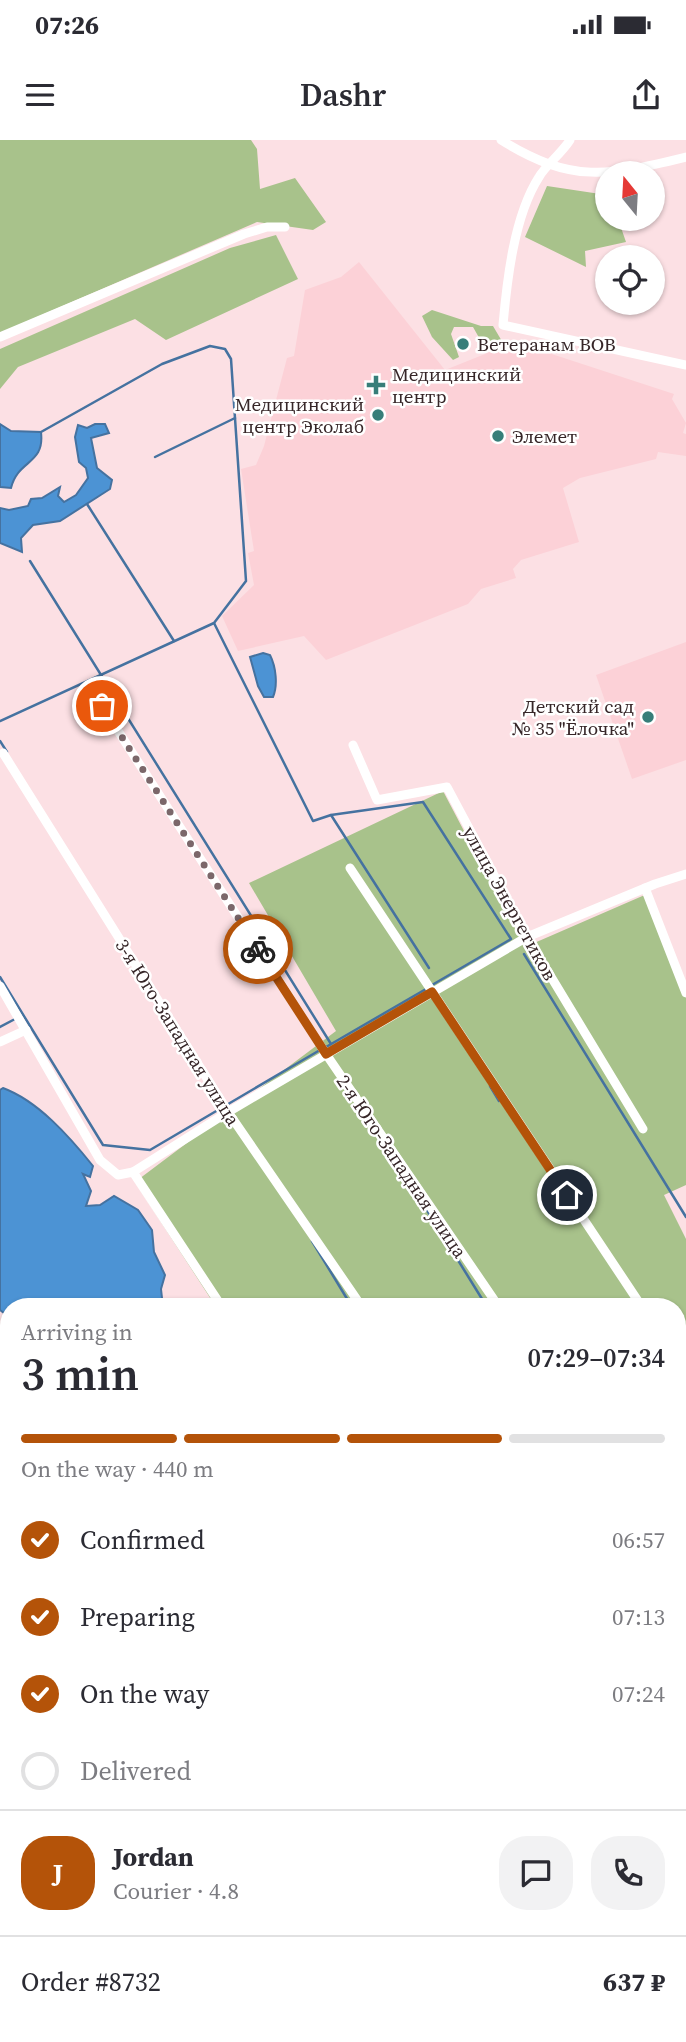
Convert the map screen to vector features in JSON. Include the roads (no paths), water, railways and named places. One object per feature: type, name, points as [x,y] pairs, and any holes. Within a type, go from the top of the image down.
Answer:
[{"type":"street","points":[[501,140],[550,167],[563,171],[608,173],[686,157]]},
{"type":"street","points":[[570,140],[538,178],[515,239],[508,272],[503,325],[686,365]]},
{"type":"street","points":[[0,337],[244,234],[267,226],[285,227]]},
{"type":"street","name":"2-я Юго-Западная улица","points":[[102,706],[326,1054],[493,1298]]},
{"type":"street","name":"улица Энергетиков","points":[[353,745],[377,800],[446,787],[527,937],[643,1129]]},
{"type":"street","name":"3-я Юго-Западная улица","points":[[2,753],[228,1112],[356,1298]]},
{"type":"street","points":[[350,868],[636,1298]]},
{"type":"street","points":[[0,986],[100,1160],[118,1175],[133,1172],[228,1112],[527,937],[686,874]]},
{"type":"street","points":[[645,888],[686,993]]},
{"type":"street","points":[[0,1042],[26,1030]]},
{"type":"street","points":[[133,1172],[216,1298]]},
{"type":"water","points":[[0,424],[11,431],[41,432],[39,451],[19,472],[11,488],[0,487]]},
{"type":"water","points":[[95,424],[105,424],[109,433],[91,438],[97,468],[112,480],[110,489],[60,521],[33,525],[21,538],[22,552],[0,543],[0,508],[9,510],[28,506],[31,499],[42,498],[60,487],[58,496],[64,502],[76,495],[88,478],[86,468],[79,462],[75,437],[78,425],[87,428]]},
{"type":"water","points":[[263,653],[270,655],[274,665],[276,682],[273,697],[264,697],[250,657]]},
{"type":"water","points":[[3,1088],[16,1094],[41,1110],[93,1166],[90,1177],[83,1174],[91,1191],[86,1206],[100,1205],[114,1196],[138,1210],[152,1230],[154,1252],[165,1275],[161,1289],[162,1298],[0,1298],[0,1090]]},
{"type":"waterway","points":[[0,721],[214,623],[246,581],[231,359],[225,349],[210,346],[162,364],[41,432]]},
{"type":"waterway","points":[[155,457],[235,418]]},
{"type":"waterway","points":[[87,504],[174,641]]},
{"type":"waterway","points":[[30,561],[331,1044]]},
{"type":"waterway","points":[[214,623],[313,821],[331,815],[423,802],[511,939],[432,985]]},
{"type":"waterway","points":[[0,741],[7,752]]},
{"type":"waterway","points":[[331,815],[429,968]]},
{"type":"waterway","points":[[524,954],[686,1217]]},
{"type":"waterway","points":[[0,977],[103,1145],[150,1150],[320,1050]]},
{"type":"waterway","points":[[326,1047],[426,989]]},
{"type":"waterway","points":[[0,1027],[15,1019]]},
{"type":"waterway","points":[[490,1086],[499,1101]]},
{"type":"waterway","points":[[417,1194],[481,1298]]},
{"type":"waterway","points":[[312,1241],[347,1298]]},
{"type":"place","name":"Ветеранам ВОВ","points":[[463,344]]},
{"type":"place","name":"Медицинский центр","points":[[376,385]]},
{"type":"place","name":"Медицинский центр Эколаб","points":[[378,415]]},
{"type":"place","name":"Элемет","points":[[498,436]]},
{"type":"place","name":"Детский сад № 35 \"Ёлочка\"","points":[[648,717]]}]
